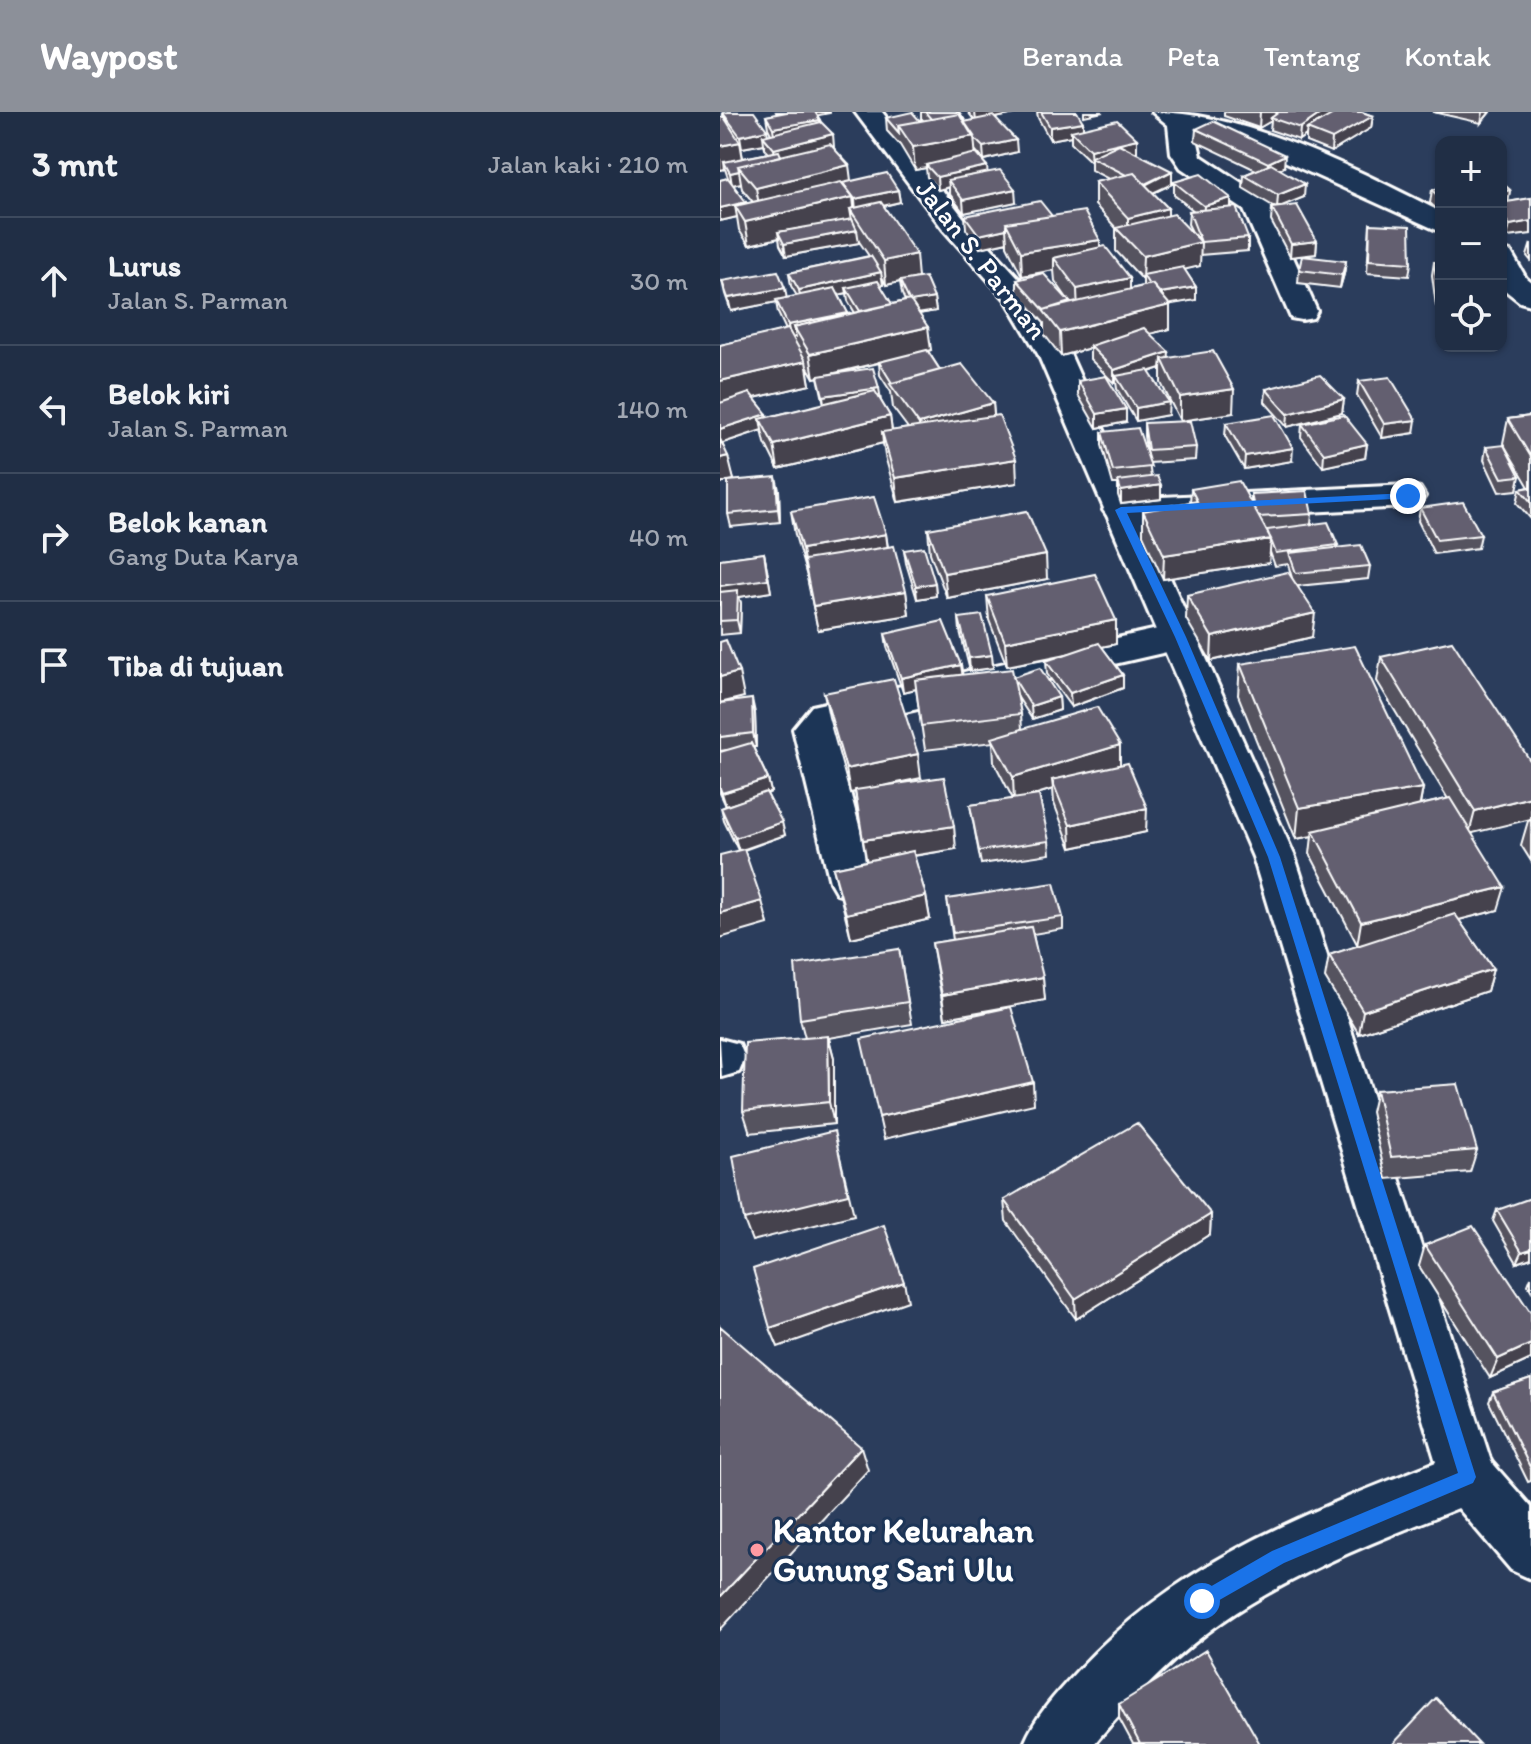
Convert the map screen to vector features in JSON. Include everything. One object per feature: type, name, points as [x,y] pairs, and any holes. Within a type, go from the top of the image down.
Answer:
[{"type":"main road","name":"Jalan S. Parman","points":[[868,112],[953,223],[1017,294],[1034,319],[1054,354],[1180,637],[1274,857],[1468,1477]]},
{"type":"main road","points":[[1173,118],[1248,137],[1307,160],[1435,220]]},
{"type":"main road","points":[[1173,118],[1191,162],[1247,198],[1262,214],[1302,311]]},
{"type":"main road","points":[[1507,270],[1513,283],[1531,296]]},
{"type":"main road","points":[[1121,510],[1408,496]]},
{"type":"main road","points":[[852,882],[813,729],[826,716],[902,696],[1180,637]]},
{"type":"main road","points":[[1055,1744],[1131,1659],[1202,1601],[1278,1557],[1468,1477],[1531,1550]]},
{"type":"building","points":[[754,112],[767,130],[740,136],[723,113]]},
{"type":"building","points":[[815,112],[820,120],[773,128],[766,116]]},
{"type":"building","points":[[912,112],[920,121],[898,125],[899,133],[886,118]]},
{"type":"building","points":[[925,112],[959,112],[964,119],[959,114],[931,119]]},
{"type":"building","points":[[1041,112],[1077,112],[1083,122],[1050,127]]},
{"type":"building","points":[[1279,112],[1323,112],[1300,128],[1271,118]]},
{"type":"building","points":[[1337,112],[1362,112],[1373,116],[1332,139],[1307,129]]},
{"type":"building","points":[[959,114],[974,136],[913,147],[898,125]]},
{"type":"building","points":[[993,116],[1016,140],[983,147],[964,122]]},
{"type":"building","points":[[720,117],[724,117],[740,142],[720,146]]},
{"type":"building","points":[[1117,120],[1137,139],[1090,150],[1071,131]]},
{"type":"building","points":[[1213,121],[1285,155],[1268,163],[1196,129]]},
{"type":"building","points":[[821,122],[833,134],[774,149],[763,136]]},
{"type":"building","points":[[830,144],[849,165],[756,188],[738,166]]},
{"type":"building","points":[[1119,144],[1172,171],[1145,184],[1134,173],[1126,175],[1091,157]]},
{"type":"building","points":[[779,151],[781,156],[738,166],[739,171],[730,173],[724,162]]},
{"type":"building","points":[[976,153],[987,166],[937,177],[926,165]]},
{"type":"building","points":[[1271,164],[1305,184],[1278,195],[1244,175]]},
{"type":"building","points":[[1000,170],[1015,189],[963,200],[948,180]]},
{"type":"building","points":[[887,173],[898,190],[855,199],[843,183]]},
{"type":"building","points":[[1134,173],[1168,208],[1128,218],[1095,182]]},
{"type":"building","points":[[1201,174],[1231,198],[1204,206],[1174,182]]},
{"type":"building","points":[[728,178],[746,202],[720,208],[720,180]]},
{"type":"building","points":[[841,182],[853,197],[745,222],[735,206]]},
{"type":"building","points":[[1531,198],[1531,221],[1510,225],[1507,222],[1507,202]]},
{"type":"building","points":[[1040,201],[1052,216],[1006,223],[1006,229],[979,235],[965,216]]},
{"type":"building","points":[[881,202],[916,254],[884,261],[850,209]]},
{"type":"building","points":[[1297,205],[1317,241],[1291,244],[1272,208]]},
{"type":"building","points":[[1236,207],[1248,238],[1201,242],[1189,211]]},
{"type":"building","points":[[1084,211],[1100,240],[1021,252],[1006,223]]},
{"type":"building","points":[[1174,214],[1201,242],[1143,256],[1116,228]]},
{"type":"building","points":[[852,219],[857,230],[784,244],[778,232]]},
{"type":"building","points":[[1370,224],[1410,226],[1411,263],[1369,260]]},
{"type":"building","points":[[1105,246],[1130,278],[1077,289],[1054,258]]},
{"type":"building","points":[[871,256],[881,272],[799,290],[789,273]]},
{"type":"building","points":[[1302,256],[1346,261],[1342,275],[1299,270]]},
{"type":"building","points":[[1183,267],[1196,287],[1160,293],[1152,284],[1149,285],[1143,275]]},
{"type":"building","points":[[778,271],[785,288],[728,298],[722,281]]},
{"type":"building","points":[[1043,273],[1070,302],[1044,310],[1017,280]]},
{"type":"building","points":[[925,277],[934,298],[911,302],[900,281]]},
{"type":"building","points":[[878,281],[892,304],[860,311],[846,288]]},
{"type":"building","points":[[1152,284],[1170,305],[1060,332],[1043,310]]},
{"type":"building","points":[[835,288],[848,313],[788,325],[776,300]]},
{"type":"building","points":[[910,300],[928,327],[810,354],[794,327]]},
{"type":"building","points":[[1144,328],[1169,352],[1114,370],[1090,346]]},
{"type":"building","points":[[788,329],[806,361],[720,381],[720,345]]},
{"type":"building","points":[[927,350],[940,370],[892,383],[879,362]]},
{"type":"building","points":[[1213,351],[1234,389],[1180,397],[1162,359]]},
{"type":"building","points":[[962,364],[993,403],[919,424],[890,384]]},
{"type":"building","points":[[873,368],[879,388],[823,396],[818,376]]},
{"type":"building","points":[[1148,370],[1169,402],[1136,408],[1116,376]]},
{"type":"building","points":[[1320,375],[1344,399],[1288,414],[1266,389]]},
{"type":"building","points":[[1106,376],[1126,409],[1097,414],[1078,381]]},
{"type":"building","points":[[1390,377],[1416,420],[1384,424],[1359,381]]},
{"type":"building","points":[[875,391],[890,416],[774,445],[760,419]]},
{"type":"building","points":[[750,393],[767,414],[720,429],[720,403]]},
{"type":"building","points":[[999,415],[1016,459],[895,478],[882,432]]},
{"type":"building","points":[[1274,415],[1293,448],[1245,456],[1226,423]]},
{"type":"building","points":[[1344,415],[1367,444],[1324,454],[1302,424]]},
{"type":"building","points":[[1531,416],[1531,457],[1508,419]]},
{"type":"building","points":[[1190,421],[1196,447],[1148,450],[1144,423]]},
{"type":"building","points":[[1138,428],[1151,467],[1113,471],[1102,432]]},
{"type":"building","points":[[720,439],[728,456],[720,458]]},
{"type":"building","points":[[1504,445],[1520,476],[1502,478],[1486,447]]},
{"type":"building","points":[[1157,476],[1161,485],[1121,491],[1118,481]]},
{"type":"building","points":[[776,477],[778,509],[728,514],[728,481]]},
{"type":"building","points":[[1239,481],[1271,539],[1164,555],[1143,511],[1197,501],[1191,489]]},
{"type":"building","points":[[1531,487],[1531,502],[1520,489]]},
{"type":"building","points":[[1307,491],[1312,514],[1259,517],[1251,494]]},
{"type":"building","points":[[874,497],[886,534],[802,549],[791,511]]},
{"type":"building","points":[[1463,502],[1481,535],[1437,540],[1420,508]]},
{"type":"building","points":[[1027,511],[1046,555],[944,573],[928,529]]},
{"type":"building","points":[[1328,522],[1338,545],[1276,553],[1267,530]]},
{"type":"building","points":[[1361,545],[1370,566],[1296,573],[1289,553]]},
{"type":"building","points":[[894,546],[906,591],[813,606],[804,560]]},
{"type":"building","points":[[924,547],[935,583],[916,586],[904,550]]},
{"type":"building","points":[[764,553],[768,579],[720,586],[720,559]]},
{"type":"building","points":[[1288,572],[1315,613],[1212,637],[1187,595]]},
{"type":"building","points":[[1095,574],[1116,620],[1005,642],[987,596]]},
{"type":"building","points":[[738,590],[737,620],[720,621],[720,592]]},
{"type":"building","points":[[982,615],[992,655],[969,658],[959,618]]},
{"type":"building","points":[[943,621],[961,665],[901,678],[885,634]]},
{"type":"building","points":[[726,640],[739,672],[720,677],[720,642]]},
{"type":"building","points":[[1452,641],[1531,762],[1531,797],[1475,811],[1381,657]]},
{"type":"building","points":[[1099,643],[1123,675],[1070,693],[1046,661]]},
{"type":"building","points":[[1355,646],[1423,788],[1299,808],[1240,664]]},
{"type":"building","points":[[1040,668],[1059,697],[1031,706],[1013,677]]},
{"type":"building","points":[[1012,669],[1021,714],[921,726],[915,680]]},
{"type":"building","points":[[894,679],[918,754],[846,769],[824,693]]},
{"type":"building","points":[[752,699],[753,733],[720,737],[720,703]]},
{"type":"building","points":[[1097,707],[1120,745],[1013,777],[992,738]]},
{"type":"building","points":[[751,743],[768,779],[722,793],[720,752]]},
{"type":"building","points":[[1128,763],[1147,808],[1070,825],[1052,780]]},
{"type":"building","points":[[944,777],[954,826],[863,840],[855,790]]},
{"type":"building","points":[[766,792],[782,822],[735,838],[721,808]]},
{"type":"building","points":[[1039,795],[1049,841],[979,851],[970,805]]},
{"type":"building","points":[[1450,798],[1505,887],[1361,922],[1313,831]]},
{"type":"building","points":[[744,849],[762,901],[720,913],[720,855]]},
{"type":"building","points":[[913,851],[926,896],[846,914],[833,868]]},
{"type":"building","points":[[1054,883],[1063,917],[953,933],[947,899]]},
{"type":"building","points":[[1455,914],[1493,969],[1363,1011],[1329,955]]},
{"type":"building","points":[[1031,927],[1043,977],[942,995],[932,943]]},
{"type":"building","points":[[899,949],[908,1002],[800,1019],[795,965]]},
{"type":"building","points":[[1011,1007],[1033,1082],[879,1117],[861,1039]]},
{"type":"building","points":[[828,1036],[829,1102],[743,1111],[745,1043]]},
{"type":"building","points":[[1458,1084],[1477,1150],[1391,1157],[1376,1090]]},
{"type":"building","points":[[1137,1123],[1211,1214],[1075,1299],[1004,1200]]},
{"type":"building","points":[[834,1131],[848,1194],[744,1220],[733,1156]]},
{"type":"building","points":[[1531,1198],[1531,1249],[1522,1252],[1497,1210]]},
{"type":"building","points":[[884,1225],[904,1282],[770,1328],[753,1269]]},
{"type":"building","points":[[1473,1226],[1531,1313],[1531,1344],[1498,1359],[1425,1245]]},
{"type":"building","name":"Kantor Kelurahan Gunung Sari Ulu","points":[[720,1326],[861,1447],[720,1597]]},
{"type":"building","points":[[1531,1379],[1531,1469],[1493,1392]]},
{"type":"building","points":[[1206,1650],[1260,1744],[1140,1744],[1119,1704]]},
{"type":"building","points":[[1436,1698],[1479,1744],[1393,1744]]},
{"type":"place","name":"Kantor Kelurahan Gunung Sari Ulu","points":[[757,1550]]},
{"type":"route","points":[[1202,1601],[1278,1557],[1468,1477],[1274,857],[1241,775],[1121,510],[1408,496]]}]
